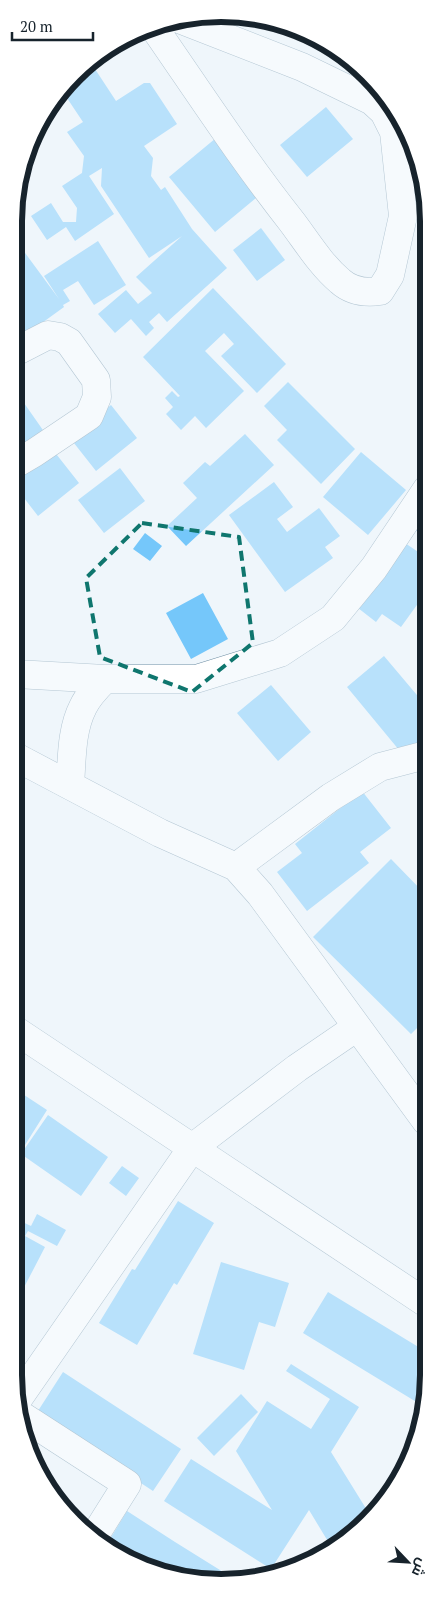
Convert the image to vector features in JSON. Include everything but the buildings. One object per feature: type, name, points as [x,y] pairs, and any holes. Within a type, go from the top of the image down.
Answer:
[{"type":"street","points":[[158,33],[266,189],[328,268],[341,282],[356,290],[370,293],[380,291],[390,275],[403,216],[394,132],[384,112],[372,101],[302,67],[193,24]]},
{"type":"street","points":[[22,348],[48,335],[60,337],[69,342],[96,380],[97,397],[89,416],[22,460]]},
{"type":"street","points":[[22,674],[105,679],[196,679],[280,653],[333,618],[374,568],[420,499]]},
{"type":"street","points":[[70,785],[74,736],[82,708],[91,694],[105,679]]},
{"type":"street","points":[[236,867],[331,797],[380,767],[420,757]]},
{"type":"street","points":[[22,759],[160,833],[236,867],[260,894],[420,1113]]},
{"type":"street","points":[[23,1391],[192,1148],[297,1068],[357,1027]]},
{"type":"street","points":[[22,1035],[420,1299]]},
{"type":"street","points":[[27,1419],[127,1484],[97,1531]]},
{"type":"highlighted area","points":[[142,523],[239,537],[253,643],[192,692],[100,657],[86,578]]}]
